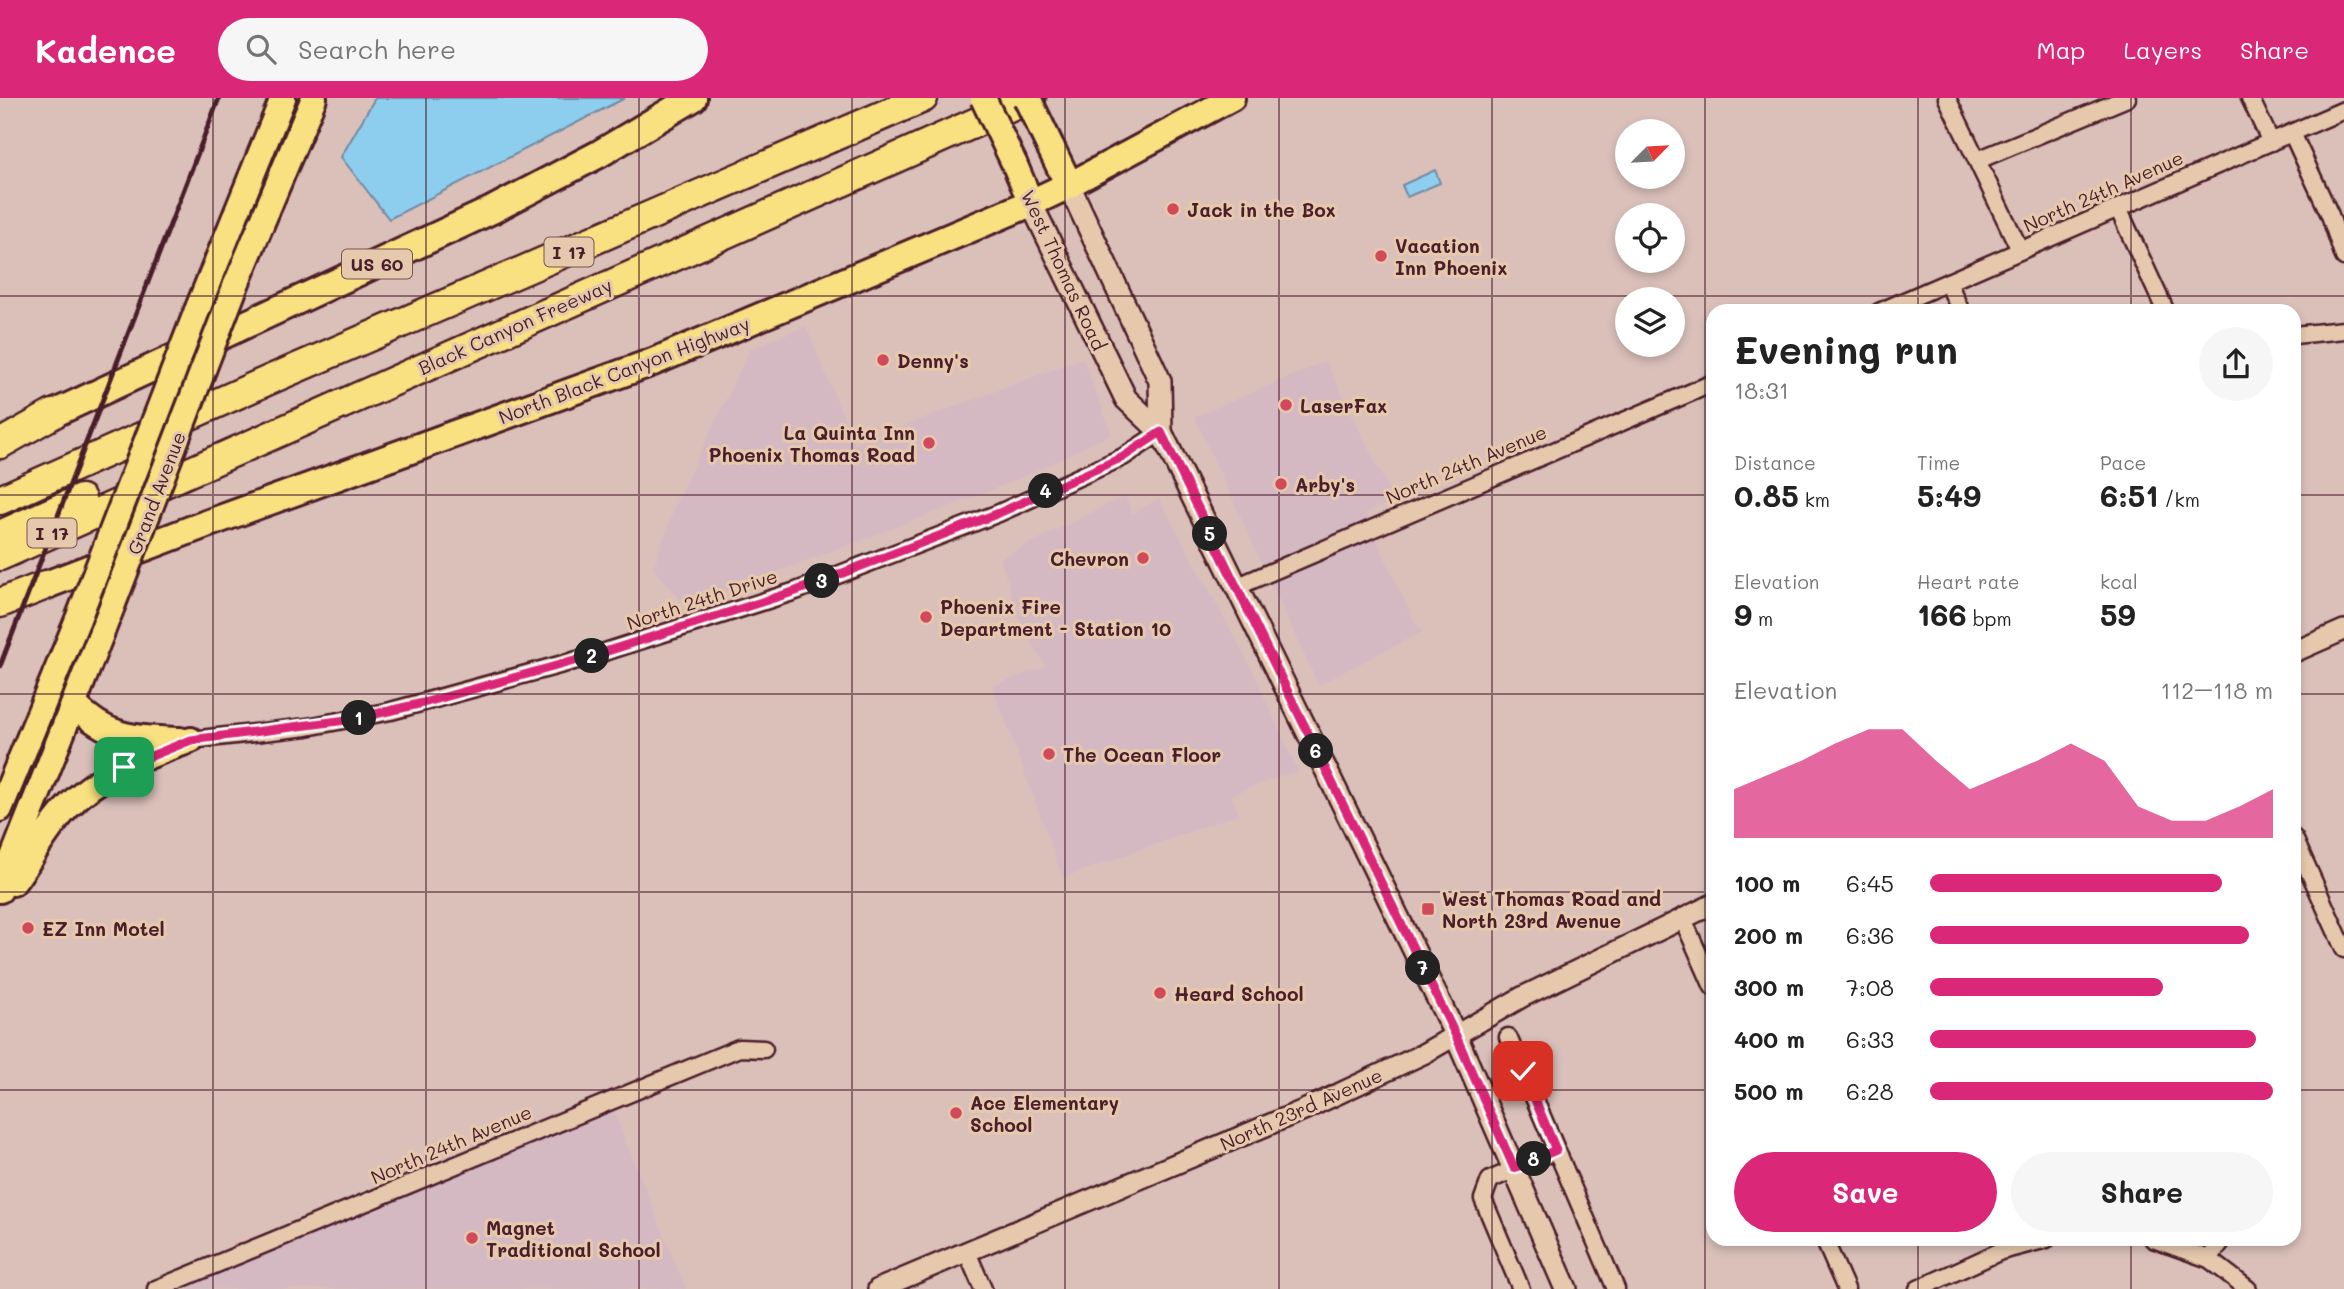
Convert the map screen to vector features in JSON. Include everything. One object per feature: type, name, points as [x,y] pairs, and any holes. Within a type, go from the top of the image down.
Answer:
[{"type":"highway","name":"US 60","points":[[53,414],[492,210],[599,153],[693,98]]},
{"type":"highway","name":"I 17","points":[[0,500],[269,380],[923,98]]},
{"type":"highway","points":[[0,535],[993,98]]},
{"type":"highway","name":"West Thomas Road","points":[[1029,98],[1069,185]]},
{"type":"highway","name":"Black Canyon Freeway","points":[[0,556],[1029,98]]},
{"type":"highway","name":"North Black Canyon Highway","points":[[46,585],[653,362],[1069,185]]},
{"type":"highway","points":[[0,444],[53,414]]},
{"type":"highway","points":[[0,605],[46,585]]},
{"type":"main road","points":[[233,218],[269,98]]},
{"type":"main road","name":"Grand Avenue","points":[[0,808],[78,619],[233,218],[283,98]]},
{"type":"main road","name":"Grand Avenue","points":[[0,890],[75,705],[235,287],[314,98]]},
{"type":"main road","name":"West Thomas Road","points":[[983,98],[1126,399],[1161,432],[1456,1036],[1566,1289]]},
{"type":"main road","name":"North Black Canyon Highway","points":[[1069,185],[1232,98]]},
{"type":"main road","name":"West Thomas Road","points":[[1069,185],[1160,381],[1161,432]]},
{"type":"main road","points":[[0,437],[53,414]]},
{"type":"main road","points":[[75,705],[97,726],[112,732],[134,738],[191,740]]},
{"type":"main road","points":[[0,900],[67,808],[86,790],[133,763],[191,740]]},
{"type":"street","points":[[1947,98],[2020,250]]},
{"type":"street","points":[[1978,160],[2127,98]]},
{"type":"street","points":[[2253,105],[2270,142]]},
{"type":"street","name":"North 24th Avenue","points":[[1897,304],[2344,110]]},
{"type":"street","points":[[2292,133],[2330,215],[2344,257]]},
{"type":"street","points":[[2118,208],[2162,304]]},
{"type":"street","points":[[1948,282],[1958,304]]},
{"type":"street","points":[[2301,334],[2344,330]]},
{"type":"street","name":"North 24th Avenue","points":[[1236,587],[1499,472],[1706,386]]},
{"type":"street","name":"North 24th Drive","points":[[191,740],[307,727],[390,711],[592,656],[783,596],[999,513],[1123,457],[1161,432]]},
{"type":"street","points":[[2301,649],[2344,630]]},
{"type":"street","points":[[2301,854],[2344,949]]},
{"type":"street","name":"North 23rd Avenue","points":[[878,1289],[1306,1109],[1456,1036],[1522,997],[1706,907]]},
{"type":"street","points":[[1682,917],[1706,971]]},
{"type":"street","points":[[1508,1037],[1616,1289]]},
{"type":"street","name":"North 24th Avenue","points":[[156,1289],[739,1048],[764,1049]]},
{"type":"street","points":[[1521,1289],[1483,1199],[1490,1180],[1556,1150]]},
{"type":"street","points":[[1827,1246],[1846,1289]]},
{"type":"street","points":[[1918,1289],[2001,1251],[2018,1246]]},
{"type":"street","points":[[2173,1246],[2209,1259],[2248,1289]]},
{"type":"street","points":[[2209,1259],[2218,1246]]},
{"type":"street","points":[[967,1252],[983,1289]]},
{"type":"shaded area","points":[[806,326],[855,444],[1083,358],[1112,434],[1017,480],[918,519],[698,602],[682,602],[653,568],[677,500],[750,349]]},
{"type":"shaded area","points":[[1326,361],[1394,500],[1365,514],[1413,619],[1422,632],[1318,685],[1194,417]]},
{"type":"shaded area","points":[[1126,495],[1132,514],[1159,498],[1252,669],[1299,773],[1280,776],[1232,795],[1239,814],[1063,878],[992,686],[1045,666],[1020,621],[1000,558]]},
{"type":"shaded area","name":"Magnet Traditional School","points":[[610,1102],[686,1289],[157,1289]]},
{"type":"water","points":[[375,98],[625,98],[389,219],[341,157]]},
{"type":"water","points":[[1435,170],[1440,183],[1407,197],[1402,185]]},
{"type":"railway","points":[[0,666],[219,98]]},
{"type":"place","name":"Jack in the Box","points":[[1173,209]]},
{"type":"place","name":"Vacation Inn Phoenix","points":[[1381,256]]},
{"type":"place","name":"Denny's","points":[[883,360]]},
{"type":"place","name":"LaserFax","points":[[1286,405]]},
{"type":"place","name":"La Quinta Inn Phoenix Thomas Road","points":[[929,443]]},
{"type":"place","name":"Arby's","points":[[1281,484]]},
{"type":"place","name":"Chevron","points":[[1143,558]]},
{"type":"place","name":"Phoenix Fire Department - Station 10","points":[[926,617]]},
{"type":"place","name":"The Ocean Floor","points":[[1049,754]]},
{"type":"place","name":"West Thomas Road and North 23rd Avenue","points":[[1428,909]]},
{"type":"place","name":"EZ Inn Motel","points":[[28,928]]},
{"type":"place","name":"Heard School","points":[[1160,993]]},
{"type":"place","name":"Ace Elementary School","points":[[956,1113]]},
{"type":"place","name":"Magnet Traditional School","points":[[472,1238]]},
{"type":"route","points":[[124,767],[191,740],[307,727],[423,703],[592,656],[796,591],[999,513],[1123,457],[1161,432],[1456,1036],[1514,1168],[1556,1150],[1523,1071]]}]
